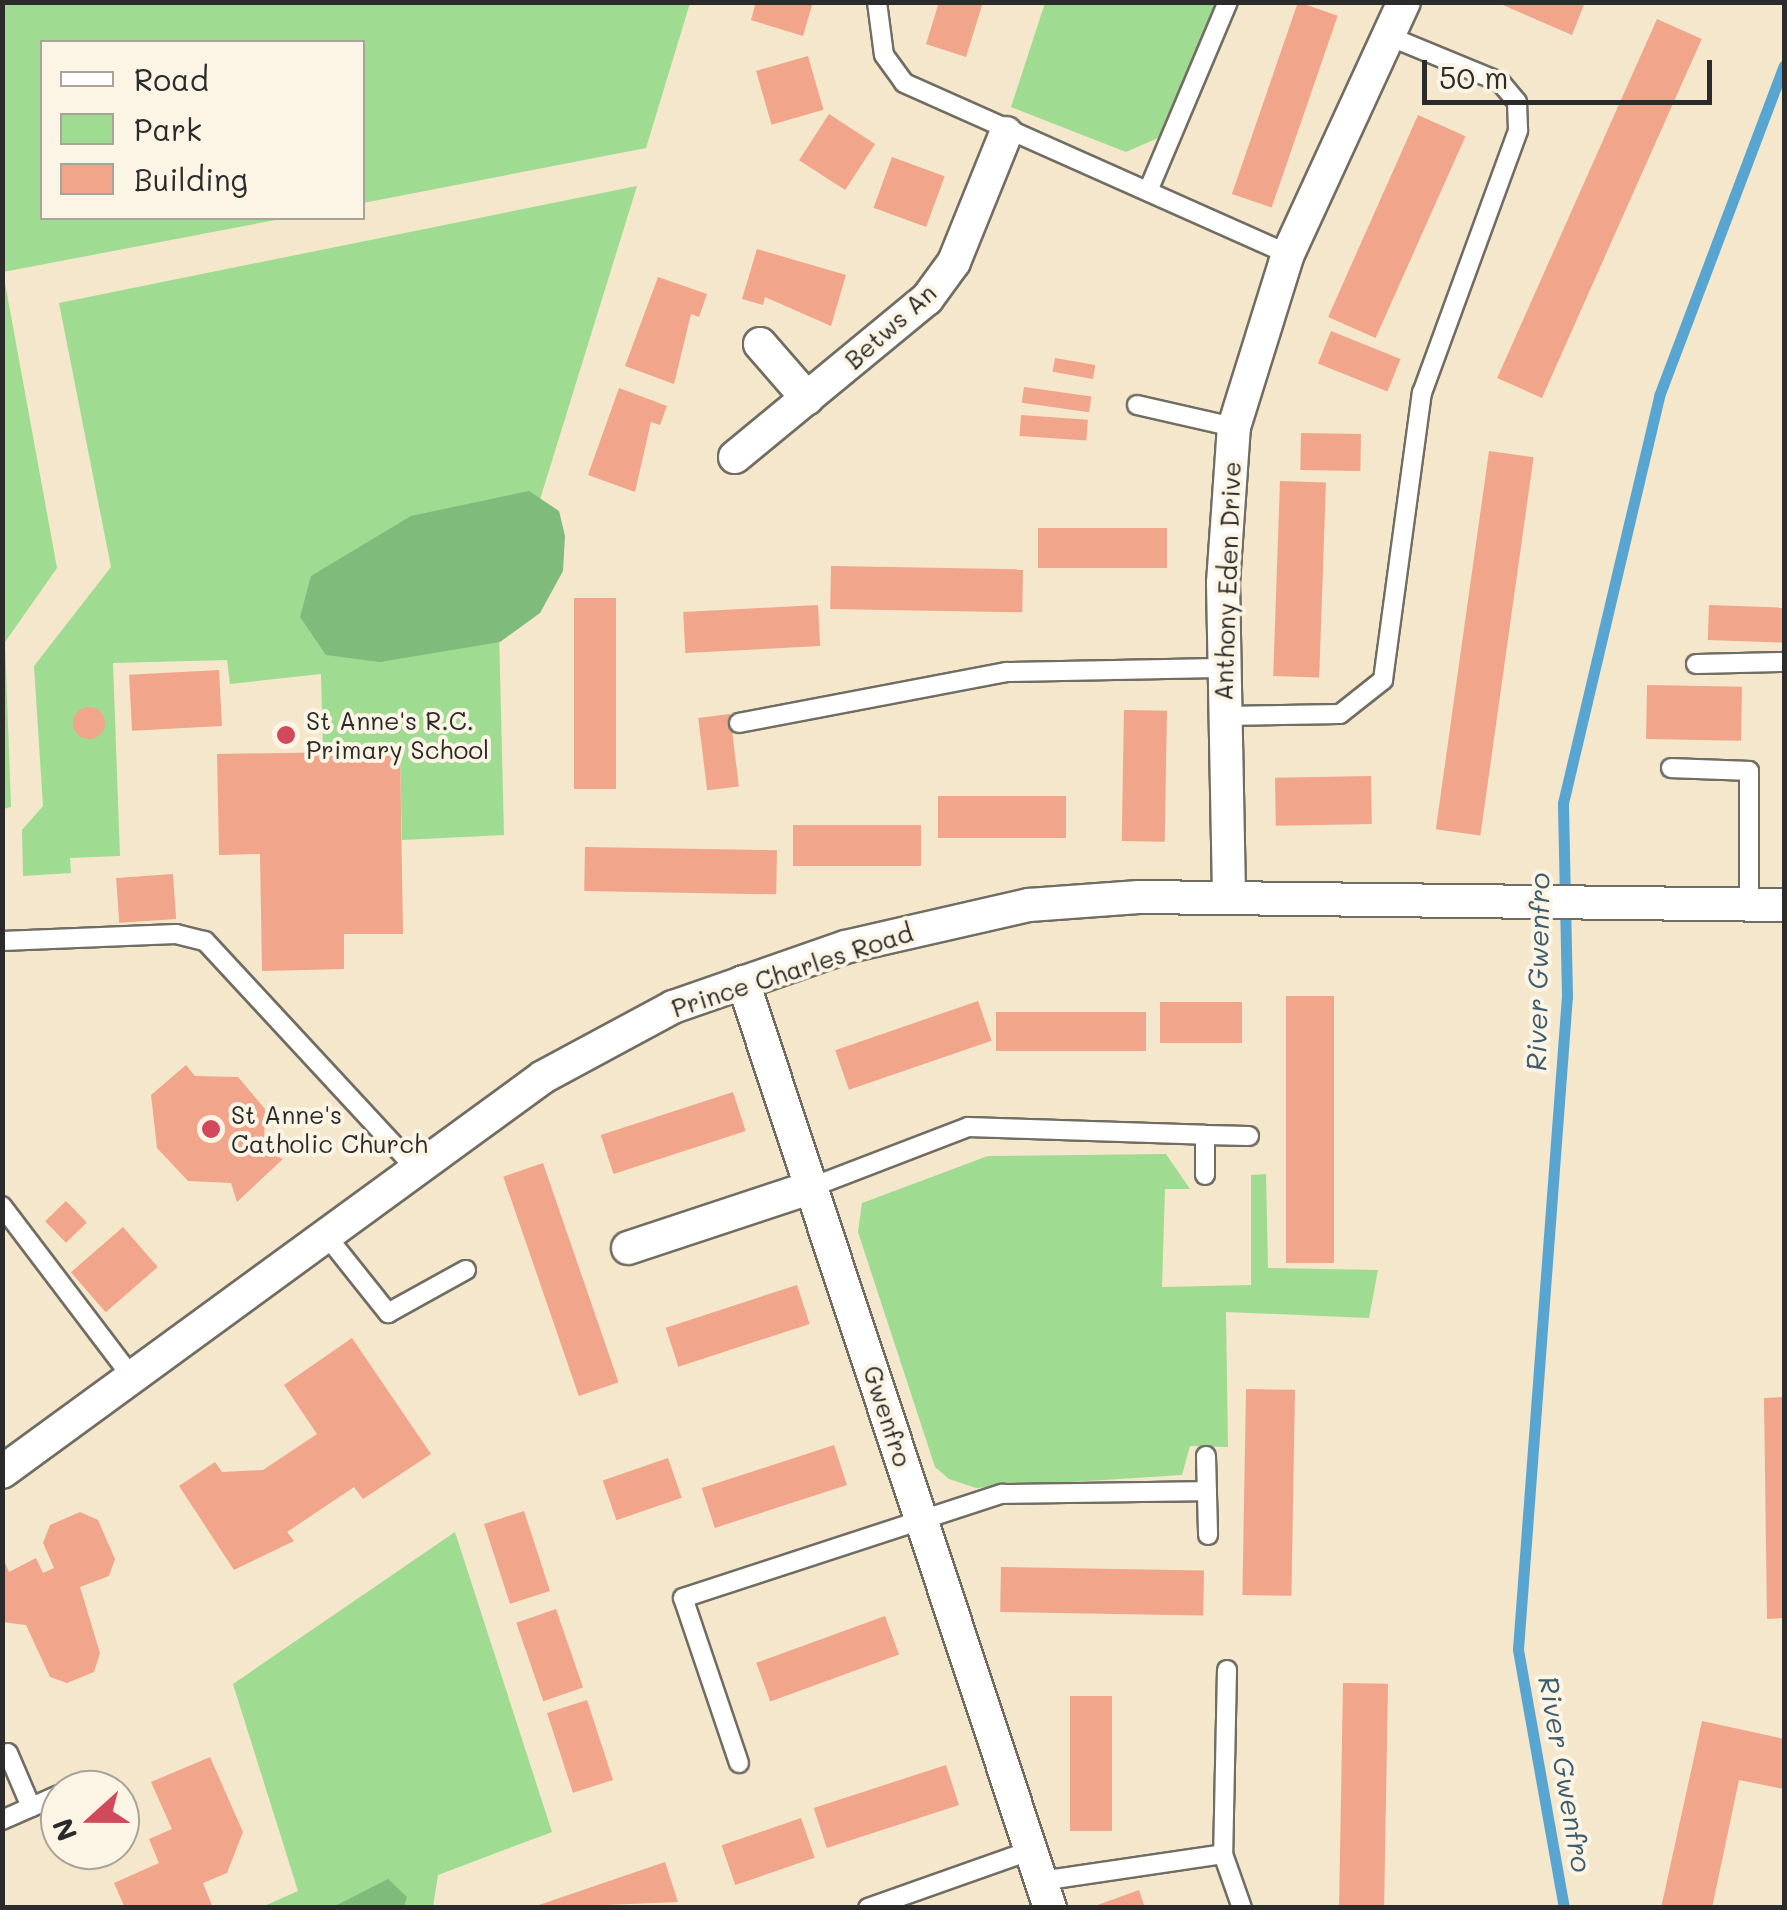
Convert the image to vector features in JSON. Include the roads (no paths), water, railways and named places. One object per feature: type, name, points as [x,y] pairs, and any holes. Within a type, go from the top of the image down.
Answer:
[{"type":"street","name":"Anthony Eden Drive","points":[[1229,894],[1222,668],[1234,427],[1288,254],[1404,2]]},
{"type":"street","name":"Betws An","points":[[735,456],[927,299],[954,262],[1006,132]]},
{"type":"street","points":[[760,344],[807,398]]},
{"type":"street","name":"Prince Charles Road","points":[[2,1472],[135,1381],[595,1046],[744,982],[845,946],[1029,905],[1229,894],[1784,905]]},
{"type":"street","name":"Gwenfro","points":[[744,982],[1041,1880]]},
{"type":"street","points":[[628,1248],[812,1186]]},
{"type":"lane","points":[[877,2],[884,55],[904,83],[1006,132],[1288,254]]},
{"type":"lane","points":[[1148,191],[1228,2]]},
{"type":"lane","points":[[1224,716],[1340,714],[1383,680],[1422,393],[1518,130],[1517,102],[1500,82],[1391,37]]},
{"type":"lane","points":[[1137,406],[1234,427]]},
{"type":"lane","points":[[1696,664],[1784,662]]},
{"type":"lane","points":[[739,723],[1006,672],[1222,668]]},
{"type":"lane","points":[[1671,768],[1750,771],[1750,904]]},
{"type":"lane","points":[[2,941],[176,934],[205,941],[419,1173]]},
{"type":"lane","points":[[812,1186],[968,1128],[1249,1136]]},
{"type":"lane","points":[[1205,1136],[1205,1175]]},
{"type":"lane","points":[[2,1206],[135,1381]]},
{"type":"lane","points":[[329,1238],[388,1313],[466,1270]]},
{"type":"lane","points":[[1206,1456],[1208,1534]]},
{"type":"lane","points":[[739,1762],[683,1598],[1002,1494],[1208,1491]]},
{"type":"lane","points":[[1227,1670],[1223,1854],[1242,1908]]},
{"type":"lane","points":[[8,1753],[32,1807]]},
{"type":"lane","points":[[2,1820],[40,1804]]},
{"type":"lane","points":[[868,1908],[1223,1854]]},
{"type":"waterway","name":"River Gwenfro","points":[[1564,1908],[1518,1649],[1567,996],[1563,803],[1659,396],[1784,66]]},
{"type":"place","name":"St Anne's R.C. Primary School","points":[[286,735]]},
{"type":"place","name":"St Anne's Catholic Church","points":[[211,1129]]}]
